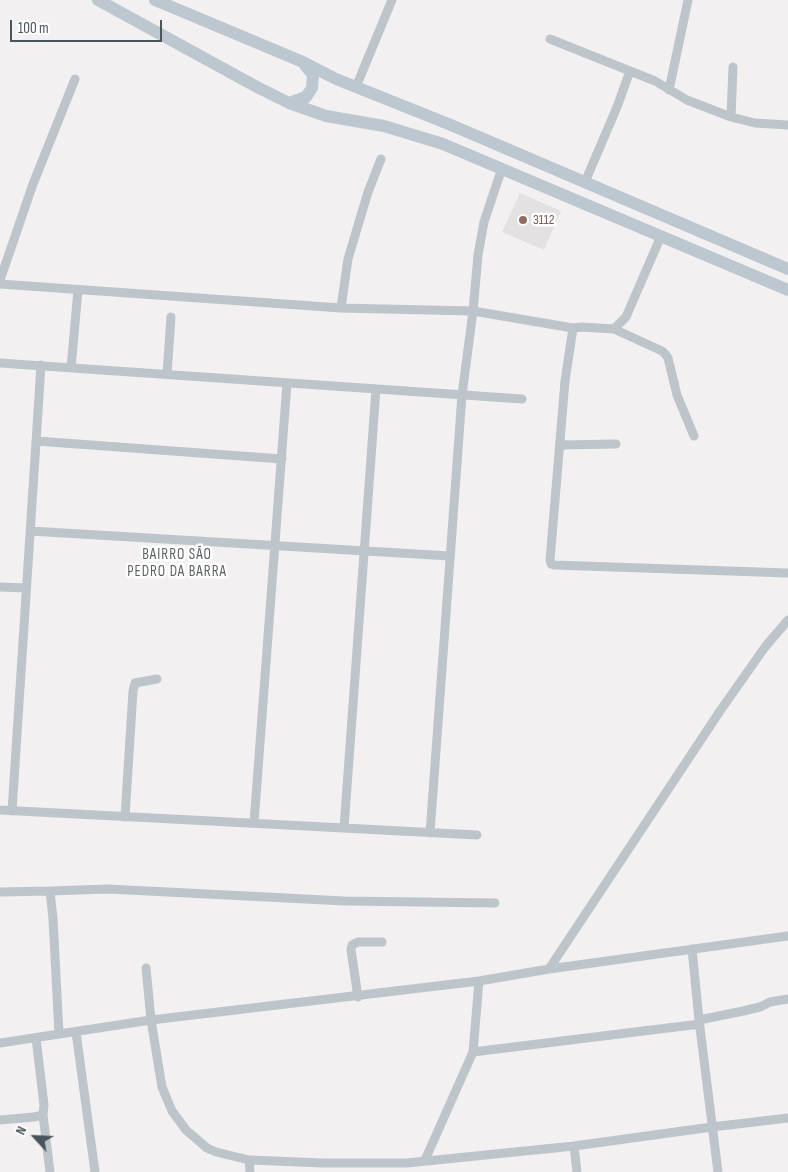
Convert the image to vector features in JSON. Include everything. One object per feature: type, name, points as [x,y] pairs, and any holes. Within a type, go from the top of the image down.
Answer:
[{"type":"main road","points":[[98,0],[289,103],[326,116],[358,120],[403,131],[443,144],[788,290]]},
{"type":"main road","points":[[155,0],[302,62],[336,80],[451,125],[788,269]]},
{"type":"main road","points":[[289,103],[306,97],[312,88],[313,75],[310,69],[302,62]]},
{"type":"street","points":[[356,87],[392,0]]},
{"type":"street","points":[[669,90],[688,0]]},
{"type":"street","points":[[550,39],[647,77],[688,100],[731,117],[755,123],[788,125]]},
{"type":"street","points":[[731,117],[733,67]]},
{"type":"street","points":[[585,182],[630,71]]},
{"type":"street","points":[[0,280],[33,184],[75,79]]},
{"type":"street","points":[[341,308],[348,259],[368,192],[381,159]]},
{"type":"street","points":[[430,833],[462,395],[478,254],[484,222],[502,168]]},
{"type":"street","points":[[614,329],[626,317],[661,236]]},
{"type":"street","points":[[0,284],[341,308],[473,311],[573,328],[614,329],[662,351],[666,355],[678,395],[694,436]]},
{"type":"street","points":[[71,368],[78,290]]},
{"type":"street","points":[[167,374],[171,317]]},
{"type":"street","points":[[573,328],[565,381],[551,564],[788,573]]},
{"type":"street","points":[[0,363],[522,399]]},
{"type":"street","points":[[12,811],[41,366]]},
{"type":"street","points":[[254,823],[287,382]]},
{"type":"street","points":[[344,828],[376,389]]},
{"type":"street","points":[[36,441],[282,460]]},
{"type":"street","points":[[560,445],[616,444]]},
{"type":"street","points":[[30,530],[450,556]]},
{"type":"street","points":[[0,586],[26,588]]},
{"type":"street","points":[[548,969],[720,711],[765,647],[788,620]]},
{"type":"street","points":[[125,817],[133,691],[135,683],[157,679]]},
{"type":"street","points":[[0,810],[477,835]]},
{"type":"street","points":[[0,892],[108,889],[345,901],[495,903]]},
{"type":"street","points":[[50,891],[59,1033]]},
{"type":"street","points":[[0,1043],[150,1020],[479,982],[548,969],[788,936]]},
{"type":"street","points":[[358,997],[351,950],[352,945],[358,942],[382,942]]},
{"type":"street","points":[[692,949],[699,1022],[718,1172]]},
{"type":"street","points":[[146,968],[150,1020],[162,1087],[172,1111],[186,1130],[207,1148],[249,1160],[408,1168],[425,1160],[574,1146],[788,1118]]},
{"type":"street","points":[[425,1160],[473,1052],[479,982]]},
{"type":"street","points":[[473,1052],[699,1022],[760,1007],[770,1002],[788,999]]},
{"type":"street","points":[[76,1032],[95,1172]]},
{"type":"street","points":[[36,1038],[50,1172]]},
{"type":"street","points":[[0,1120],[39,1117],[43,1115]]},
{"type":"street","points":[[574,1146],[578,1172]]},
{"type":"street","points":[[249,1160],[250,1172]]},
{"type":"shaded area","points":[[520,193],[561,211],[544,250],[502,232]]},
{"type":"place","name":"3112","points":[[523,220]]},
{"type":"district","name":"BAIRRO SÃO PEDRO DA BARRA","points":[[177,564]]}]
